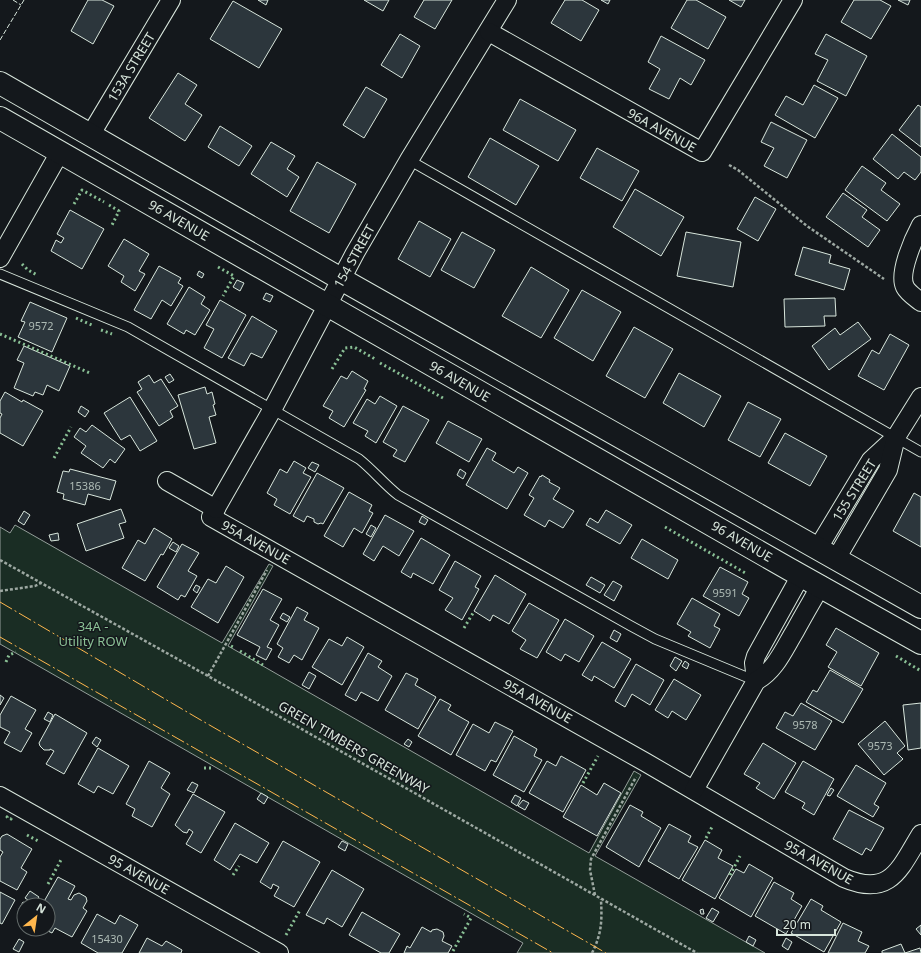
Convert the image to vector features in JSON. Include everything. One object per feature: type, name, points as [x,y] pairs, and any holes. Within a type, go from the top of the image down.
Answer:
[{"type":"main road","points":[[0,83],[341,279],[921,607]]},
{"type":"main road","name":"96 AVENUE","points":[[0,118],[921,643]]},
{"type":"main road","points":[[795,572],[827,554]]},
{"type":"street","name":"153A STREET","points":[[91,134],[171,0]]},
{"type":"street","name":"154 STREET","points":[[213,513],[272,410],[341,279],[409,160],[489,32],[507,0]]},
{"type":"street","name":"96A AVENUE","points":[[489,32],[702,152],[793,0]]},
{"type":"street","points":[[0,258],[60,152]]},
{"type":"street","points":[[921,225],[910,250],[903,282],[906,289],[921,302]]},
{"type":"street","name":"155 STREET","points":[[827,554],[888,470],[896,437],[921,397]]},
{"type":"street","name":"95A AVENUE","points":[[167,481],[213,513],[844,878],[865,885],[874,886],[891,878],[899,871],[921,834]]},
{"type":"street","points":[[756,681],[754,663],[756,656],[795,572]]},
{"type":"street","points":[[694,790],[756,681],[763,677],[777,661],[820,585]]},
{"type":"street","name":"95 AVENUE","points":[[0,796],[279,953]]},
{"type":"lane","points":[[409,160],[921,452]]},
{"type":"lane","points":[[0,274],[128,327],[359,459],[398,495],[631,626],[655,638],[756,681]]},
{"type":"path","points":[[729,165],[738,170],[807,226],[884,279]]},
{"type":"path","name":"GREEN TIMBERS GREENWAY","points":[[0,560],[697,953]]},
{"type":"path","points":[[208,676],[269,566]]},
{"type":"path","points":[[0,591],[35,586],[41,583]]},
{"type":"path","points":[[594,895],[590,870],[591,858],[638,775]]},
{"type":"path","points":[[592,953],[600,933],[602,917],[601,899]]},
{"type":"green space","name":"34A - Utility ROW","points":[[15,525],[222,643],[269,564],[273,566],[228,646],[589,853],[634,771],[641,775],[595,856],[765,953],[517,953],[523,943],[0,644],[0,527],[10,533]]},
{"type":"building","points":[[88,0],[102,0],[114,6],[93,44],[71,31]]},
{"type":"building","points":[[258,0],[268,0],[266,5]]},
{"type":"building","points":[[364,0],[389,0],[383,11]]},
{"type":"building","points":[[424,0],[452,0],[435,29],[414,17]]},
{"type":"building","points":[[565,0],[582,0],[599,10],[581,41],[551,23]]},
{"type":"building","points":[[601,0],[610,0],[608,4]]},
{"type":"building","points":[[687,0],[696,0],[726,17],[708,49],[671,28]]},
{"type":"building","points":[[729,0],[745,0],[741,7]]},
{"type":"building","points":[[854,0],[880,0],[891,6],[871,39],[841,22]]},
{"type":"building","points":[[898,0],[910,0],[908,5]]},
{"type":"building","points":[[233,1],[282,29],[259,68],[210,39]]},
{"type":"building","points":[[400,34],[420,46],[402,78],[381,65]]},
{"type":"building","points":[[826,34],[867,56],[846,96],[817,81],[828,60],[815,54]]},
{"type":"building","points":[[661,36],[705,60],[691,85],[680,78],[669,99],[649,89],[660,69],[648,62]]},
{"type":"building","points":[[178,73],[197,85],[185,104],[202,115],[185,141],[149,118]]},
{"type":"building","points":[[814,85],[838,98],[815,138],[775,115],[786,96],[803,105]]},
{"type":"building","points":[[366,87],[387,99],[364,138],[343,125]]},
{"type":"building","points":[[520,99],[576,130],[558,161],[503,130]]},
{"type":"building","points":[[918,105],[921,107],[921,147],[899,130]]},
{"type":"building","points":[[771,122],[807,140],[787,178],[764,166],[774,148],[761,142]]},
{"type":"building","points":[[220,126],[252,146],[239,166],[208,147]]},
{"type":"building","points":[[892,134],[921,157],[921,172],[915,180],[904,172],[898,179],[873,159]]},
{"type":"building","points":[[490,138],[539,166],[516,205],[468,177]]},
{"type":"building","points":[[271,142],[295,156],[287,169],[299,177],[287,197],[251,174]]},
{"type":"building","points":[[597,148],[639,171],[622,201],[580,178]]},
{"type":"building","points":[[317,162],[356,184],[329,233],[290,211]]},
{"type":"building","points":[[862,166],[886,183],[881,190],[900,204],[887,221],[845,190]]},
{"type":"building","points":[[635,189],[684,217],[661,256],[613,227]]},
{"type":"building","points":[[843,193],[867,210],[862,217],[880,230],[868,247],[826,217]]},
{"type":"building","points":[[755,197],[776,209],[758,241],[737,229]]},
{"type":"building","points":[[70,210],[104,229],[82,269],[51,251],[56,240],[61,243],[64,238],[57,234]]},
{"type":"building","points":[[419,221],[451,239],[430,277],[398,259]]},
{"type":"building","points":[[462,232],[495,250],[474,288],[441,270]]},
{"type":"building","points":[[686,232],[741,242],[733,287],[677,276]]},
{"type":"building","points":[[124,239],[149,254],[139,271],[145,274],[135,291],[121,282],[124,276],[108,266]]},
{"type":"building","points":[[803,247],[831,255],[829,263],[850,269],[844,290],[795,275]]},
{"type":"building","points":[[159,266],[181,278],[178,283],[183,286],[171,306],[162,300],[151,319],[134,310]]},
{"type":"building","points":[[531,267],[569,290],[541,338],[502,316]]},
{"type":"building","points":[[199,271],[204,274],[202,278],[197,275]]},
{"type":"building","points":[[237,280],[244,283],[240,291],[233,287]]},
{"type":"building","points":[[189,287],[205,297],[201,304],[210,310],[195,335],[186,330],[184,334],[167,324]]},
{"type":"building","points":[[582,290],[621,312],[593,361],[554,338]]},
{"type":"building","points":[[266,293],[273,296],[270,302],[263,299]]},
{"type":"building","points":[[835,298],[836,316],[824,316],[825,326],[785,327],[784,299]]},
{"type":"building","points":[[220,300],[246,315],[222,358],[204,348],[214,329],[206,325]]},
{"type":"building","points":[[30,302],[67,318],[52,352],[18,337],[25,322],[21,321]]},
{"type":"building","points":[[252,316],[277,331],[262,358],[251,353],[244,366],[228,358]]},
{"type":"building","points":[[858,322],[871,339],[829,370],[812,346],[835,328],[840,335]]},
{"type":"building","points":[[634,327],[673,349],[645,398],[606,376]]},
{"type":"building","points":[[890,334],[909,345],[884,390],[858,376],[872,350],[879,354]]},
{"type":"building","points":[[24,346],[70,366],[59,391],[47,385],[43,395],[35,392],[33,396],[14,388],[24,363],[17,360]]},
{"type":"building","points":[[352,371],[368,381],[364,389],[366,390],[344,427],[329,418],[333,411],[323,406],[341,376],[347,379]]},
{"type":"building","points":[[679,373],[721,396],[704,427],[663,403]]},
{"type":"building","points":[[170,374],[174,380],[169,383],[165,377]]},
{"type":"building","points":[[149,375],[154,383],[161,379],[178,406],[170,411],[173,417],[159,426],[137,392],[142,389],[138,382]]},
{"type":"building","points":[[205,387],[207,394],[212,392],[215,404],[213,405],[216,415],[209,417],[216,443],[194,449],[178,395]]},
{"type":"building","points":[[5,392],[22,402],[23,400],[43,411],[23,446],[0,433],[0,418],[2,414],[0,413],[0,401]]},
{"type":"building","points":[[380,396],[397,406],[376,443],[365,436],[368,431],[353,423],[367,399],[375,404]]},
{"type":"building","points":[[130,397],[157,441],[140,451],[130,435],[121,440],[104,413]]},
{"type":"building","points":[[748,402],[781,419],[760,457],[728,440]]},
{"type":"building","points":[[81,406],[89,411],[85,417],[78,412]]},
{"type":"building","points":[[403,406],[429,420],[405,462],[393,456],[397,450],[383,442]]},
{"type":"building","points":[[448,421],[482,439],[469,462],[436,443]]},
{"type":"building","points":[[92,425],[125,449],[115,463],[110,459],[103,468],[81,453],[86,446],[74,437],[80,428],[86,432]]},
{"type":"building","points":[[785,433],[827,456],[810,486],[768,463]]},
{"type":"building","points":[[487,448],[496,453],[492,460],[514,473],[518,467],[528,473],[507,509],[466,485]]},
{"type":"building","points":[[294,461],[306,468],[303,473],[311,477],[290,514],[274,505],[277,499],[267,493],[280,469],[287,473]]},
{"type":"building","points":[[312,462],[319,465],[315,472],[308,468]]},
{"type":"building","points":[[70,469],[116,481],[110,500],[88,494],[85,505],[63,499],[64,494],[57,492],[63,471],[69,472]]},
{"type":"building","points":[[460,469],[466,473],[463,479],[457,475]]},
{"type":"building","points":[[317,473],[344,488],[323,524],[314,522],[314,519],[307,516],[304,522],[293,516]]},
{"type":"building","points":[[542,475],[550,480],[549,482],[560,488],[553,499],[574,511],[563,528],[549,520],[545,527],[524,515],[534,498],[529,495]]},
{"type":"building","points":[[349,492],[372,505],[369,511],[373,513],[362,533],[354,528],[343,547],[324,536]]},
{"type":"building","points":[[914,493],[921,497],[921,547],[893,531]]},
{"type":"building","points":[[121,509],[126,522],[119,524],[124,538],[86,551],[77,524]]},
{"type":"building","points":[[606,510],[632,525],[620,544],[586,525],[590,518],[598,523]]},
{"type":"building","points":[[24,511],[30,515],[24,525],[18,521]]},
{"type":"building","points":[[385,515],[414,531],[399,556],[383,546],[374,561],[363,554]]},
{"type":"building","points":[[422,516],[428,520],[425,525],[419,522]]},
{"type":"building","points":[[371,525],[376,528],[371,537],[366,534]]},
{"type":"building","points":[[154,528],[172,539],[145,581],[122,568],[138,540],[145,544]]},
{"type":"building","points":[[58,533],[59,540],[51,541],[49,535]]},
{"type":"building","points":[[421,538],[450,555],[433,584],[413,573],[411,578],[401,572]]},
{"type":"building","points":[[642,539],[678,560],[668,579],[631,558]]},
{"type":"building","points":[[173,542],[179,546],[176,552],[169,548]]},
{"type":"building","points":[[182,544],[199,553],[188,571],[197,576],[185,597],[181,595],[178,600],[157,587]]},
{"type":"building","points":[[455,561],[481,576],[475,587],[479,589],[462,620],[445,610],[453,598],[439,590]]},
{"type":"building","points":[[226,566],[244,577],[218,623],[191,607],[208,579],[216,583]]},
{"type":"building","points":[[720,567],[748,582],[742,594],[749,598],[739,616],[703,596]]},
{"type":"building","points":[[495,575],[526,594],[509,624],[493,615],[490,621],[474,611]]},
{"type":"building","points":[[591,577],[605,585],[600,593],[586,585]]},
{"type":"building","points":[[613,581],[622,586],[614,601],[604,595]]},
{"type":"building","points":[[196,585],[200,587],[197,593],[193,590]]},
{"type":"building","points":[[263,589],[282,599],[270,620],[279,625],[267,647],[272,649],[266,660],[256,655],[260,647],[237,635]]},
{"type":"building","points":[[692,598],[720,614],[714,626],[720,629],[710,648],[688,636],[691,632],[677,624]]},
{"type":"building","points":[[529,603],[559,620],[537,658],[520,649],[526,640],[512,631]]},
{"type":"building","points":[[297,607],[308,613],[304,620],[319,628],[302,660],[294,655],[289,663],[278,657],[283,648],[277,644]]},
{"type":"building","points":[[283,613],[290,617],[287,622],[280,618]]},
{"type":"building","points":[[565,619],[594,636],[579,662],[565,654],[561,661],[546,652]]},
{"type":"building","points":[[836,628],[879,653],[861,686],[828,667],[837,652],[826,645]]},
{"type":"building","points":[[614,630],[621,634],[617,642],[610,638]]},
{"type":"building","points":[[347,637],[364,647],[342,685],[312,667],[329,639],[342,646]]},
{"type":"building","points":[[602,642],[631,659],[614,688],[594,676],[592,681],[582,675]]},
{"type":"building","points":[[368,653],[382,661],[378,667],[392,676],[378,701],[361,692],[356,701],[345,695]]},
{"type":"building","points":[[675,657],[682,661],[676,671],[670,666]]},
{"type":"building","points":[[685,661],[689,664],[687,669],[682,666]]},
{"type":"building","points":[[636,664],[664,680],[650,705],[632,694],[625,707],[615,701]]},
{"type":"building","points":[[830,670],[863,689],[843,723],[806,702],[813,690],[817,692]]},
{"type":"building","points":[[309,672],[316,676],[309,689],[302,685]]},
{"type":"building","points":[[406,673],[418,679],[415,685],[436,697],[418,729],[385,710]]},
{"type":"building","points":[[674,679],[701,695],[686,720],[672,711],[668,718],[655,710]]},
{"type":"building","points":[[0,695],[4,698],[0,705]]},
{"type":"building","points":[[11,696],[36,710],[25,729],[32,733],[21,752],[4,743],[10,732],[0,727],[0,715]]},
{"type":"building","points":[[440,699],[451,705],[448,710],[469,722],[451,755],[418,736]]},
{"type":"building","points":[[801,703],[832,721],[815,750],[776,728],[785,712],[793,716]]},
{"type":"building","points":[[921,703],[921,748],[908,750],[903,705]]},
{"type":"building","points":[[48,712],[53,715],[50,722],[44,719]]},
{"type":"building","points":[[55,714],[87,733],[64,774],[46,764],[54,751],[50,749],[44,750],[39,743]]},
{"type":"building","points":[[885,721],[905,746],[897,753],[903,759],[884,775],[858,744]]},
{"type":"building","points":[[495,722],[513,731],[496,762],[491,760],[485,771],[456,755],[473,724],[489,733]]},
{"type":"building","points":[[514,736],[537,749],[534,756],[542,760],[524,792],[493,775]]},
{"type":"building","points":[[96,737],[101,740],[97,747],[92,743]]},
{"type":"building","points":[[408,739],[412,742],[409,747],[404,744]]},
{"type":"building","points":[[763,743],[796,763],[774,799],[756,788],[760,783],[744,774]]},
{"type":"building","points":[[98,748],[129,766],[113,794],[98,786],[94,793],[78,784]]},
{"type":"building","points":[[561,756],[586,770],[563,812],[529,793],[547,761],[556,766]]},
{"type":"building","points":[[149,761],[170,773],[161,788],[170,794],[152,827],[132,816],[135,809],[126,804]]},
{"type":"building","points":[[803,761],[834,779],[814,815],[802,808],[805,803],[785,792]]},
{"type":"building","points":[[856,765],[886,783],[874,804],[879,807],[873,817],[837,796]]},
{"type":"building","points":[[192,782],[198,785],[194,793],[187,790]]},
{"type":"building","points":[[604,783],[621,793],[597,836],[563,817],[581,785],[597,795]]},
{"type":"building","points":[[831,788],[834,790],[830,796],[827,795]]},
{"type":"building","points":[[261,793],[268,797],[264,804],[257,799]]},
{"type":"building","points":[[193,794],[225,812],[201,853],[186,844],[193,832],[189,829],[187,833],[183,832],[175,825]]},
{"type":"building","points":[[515,795],[521,798],[517,806],[511,802]]},
{"type":"building","points":[[523,800],[529,803],[525,810],[518,806]]},
{"type":"building","points":[[630,805],[643,812],[641,816],[661,828],[639,867],[606,847]]},
{"type":"building","points":[[849,810],[884,828],[871,851],[866,848],[862,855],[833,839]]},
{"type":"building","points":[[235,823],[269,843],[257,863],[240,854],[230,870],[214,860]]},
{"type":"building","points":[[669,824],[691,836],[688,842],[698,847],[679,879],[648,861]]},
{"type":"building","points":[[7,834],[32,849],[21,868],[27,872],[17,890],[0,881],[0,857],[3,852],[0,850],[0,839],[2,836]]},
{"type":"building","points":[[705,840],[722,850],[718,858],[733,866],[715,899],[682,880]]},
{"type":"building","points":[[283,841],[320,862],[294,907],[274,896],[279,887],[273,884],[271,889],[260,882]]},
{"type":"building","points":[[342,841],[348,844],[345,851],[338,847]]},
{"type":"building","points":[[749,864],[773,878],[751,917],[719,898],[736,869],[744,873]]},
{"type":"building","points":[[332,870],[364,889],[342,927],[327,918],[324,924],[306,915]]},
{"type":"building","points":[[58,877],[75,886],[68,899],[71,900],[74,895],[79,893],[86,897],[87,901],[83,908],[87,911],[72,937],[56,929],[56,897],[47,897]]},
{"type":"building","points":[[774,882],[794,893],[791,899],[802,906],[786,934],[755,916]]},
{"type":"building","points":[[30,891],[39,897],[26,897]]},
{"type":"building","points":[[0,892],[15,900],[2,924],[0,923]]},
{"type":"building","points":[[811,899],[823,906],[821,910],[841,922],[824,952],[791,933]]},
{"type":"building","points":[[712,908],[719,912],[713,922],[706,918]]},
{"type":"building","points":[[703,909],[704,914],[701,914],[700,910]]},
{"type":"building","points":[[362,912],[400,934],[389,953],[381,953],[349,935]]},
{"type":"building","points":[[97,914],[115,924],[120,915],[138,925],[122,953],[98,953],[81,943]]},
{"type":"building","points":[[843,923],[862,932],[858,941],[869,946],[865,953],[828,953]]},
{"type":"building","points":[[921,925],[921,935],[916,929]]},
{"type":"building","points":[[422,927],[431,932],[432,930],[437,929],[443,932],[444,936],[442,941],[452,946],[448,953],[404,953],[407,946],[410,948]]},
{"type":"building","points":[[749,936],[756,940],[753,946],[746,942]]},
{"type":"building","points":[[147,938],[162,946],[166,941],[182,950],[181,953],[139,953]]},
{"type":"building","points":[[786,938],[792,942],[788,950],[782,946]]},
{"type":"building","points":[[19,939],[24,942],[19,952],[13,949]]},
{"type":"building","points":[[901,944],[905,953],[882,953],[882,951]]},
{"type":"building","points":[[920,948],[921,953],[905,953]]},
{"type":"hedge","points":[[74,204],[82,190],[104,202]]},
{"type":"hedge","points":[[109,205],[119,211],[112,225]]},
{"type":"hedge","points":[[22,264],[28,270],[37,275]]},
{"type":"hedge","points":[[218,267],[234,276],[223,296]]},
{"type":"hedge","points":[[76,318],[94,326]]},
{"type":"hedge","points":[[101,330],[112,334]]},
{"type":"hedge","points":[[0,334],[90,373]]},
{"type":"hedge","points":[[332,369],[345,348],[354,347],[375,359]]},
{"type":"hedge","points":[[380,363],[443,398]]},
{"type":"hedge","points":[[54,458],[71,427]]},
{"type":"hedge","points":[[665,527],[747,574]]},
{"type":"hedge","points":[[464,628],[473,613]]},
{"type":"hedge","points":[[231,646],[235,648]]},
{"type":"hedge","points":[[240,651],[263,665]]},
{"type":"hedge","points":[[6,662],[9,655],[16,652]]},
{"type":"hedge","points":[[896,656],[921,671]]},
{"type":"hedge","points":[[583,783],[598,756]]},
{"type":"hedge","points":[[204,768],[211,768]]},
{"type":"hedge","points":[[8,816],[7,817],[11,819],[12,817]]},
{"type":"hedge","points":[[706,838],[713,825]]},
{"type":"hedge","points":[[27,835],[40,842]]},
{"type":"hedge","points":[[730,875],[740,856]]},
{"type":"hedge","points":[[48,884],[62,858]]},
{"type":"hedge","points":[[233,875],[239,866]]},
{"type":"hedge","points":[[286,935],[300,910]]},
{"type":"hedge","points":[[453,951],[471,918],[464,914]]},
{"type":"fence","points":[[13,0],[21,5]]},
{"type":"fence","points":[[0,40],[24,0]]},
{"type":"power","points":[[0,602],[199,719],[606,953]]},
{"type":"power","points":[[0,637],[553,953]]}]
